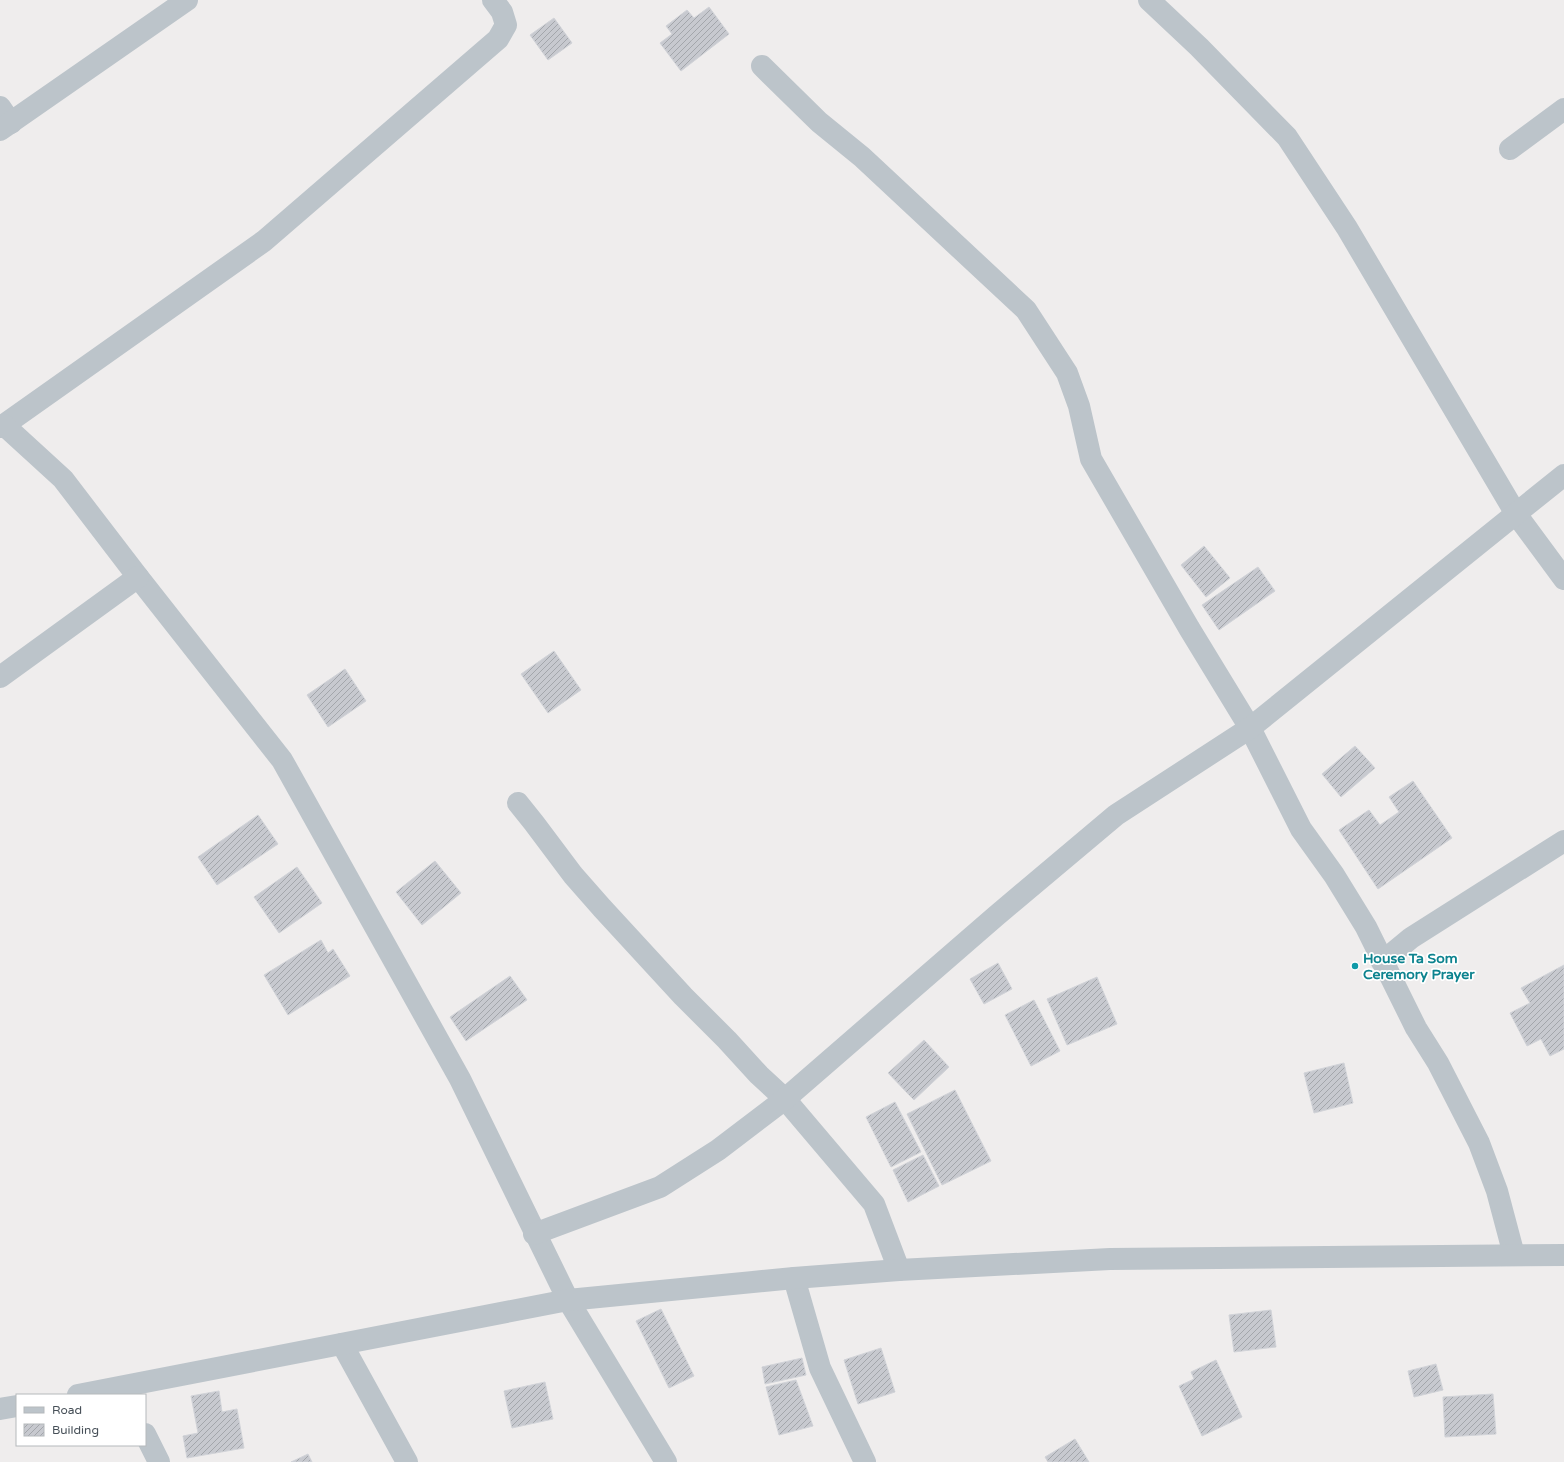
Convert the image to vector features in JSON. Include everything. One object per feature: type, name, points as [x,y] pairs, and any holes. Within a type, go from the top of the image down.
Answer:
[{"type":"street","points":[[4,120],[187,0]]},
{"type":"street","points":[[493,0],[502,12],[506,25],[498,38],[264,241],[2,426],[63,479],[282,760],[460,1079],[534,1234],[568,1300],[666,1462]]},
{"type":"street","points":[[1149,0],[1199,47],[1288,137],[1347,228],[1516,514],[1564,579]]},
{"type":"street","points":[[762,66],[819,122],[862,157],[1026,310],[1067,373],[1079,406],[1091,459],[1185,621],[1250,728],[1301,829],[1334,875],[1366,928],[1416,1028],[1438,1063],[1479,1143],[1498,1191],[1514,1255]]},
{"type":"street","points":[[1510,149],[1564,109]]},
{"type":"street","points":[[534,1234],[660,1187],[718,1150],[785,1099],[996,916],[1116,815],[1250,728],[1564,475]]},
{"type":"street","points":[[0,677],[138,577]]},
{"type":"street","points":[[518,803],[573,875],[683,996],[727,1040],[759,1075],[785,1099],[874,1204],[899,1270]]},
{"type":"street","points":[[1382,962],[1411,938],[1564,841]]},
{"type":"street","points":[[89,1394],[123,1391],[342,1344],[568,1300],[794,1278],[899,1270],[1110,1259],[1564,1255]]},
{"type":"street","points":[[794,1278],[820,1368],[866,1462]]},
{"type":"street","points":[[342,1344],[407,1462]]},
{"type":"street","points":[[0,1409],[16,1406]]},
{"type":"street","points":[[146,1436],[159,1462]]},
{"type":"building","points":[[709,7],[729,34],[681,71],[660,43],[672,34],[666,26],[687,10],[694,18]]},
{"type":"building","points":[[554,18],[572,43],[548,60],[530,35]]},
{"type":"building","points":[[1204,546],[1230,578],[1206,597],[1181,565]]},
{"type":"building","points":[[1258,567],[1275,591],[1219,630],[1202,605]]},
{"type":"building","points":[[554,651],[581,690],[548,713],[521,674]]},
{"type":"building","points":[[345,669],[366,701],[328,727],[307,695]]},
{"type":"building","points":[[1355,746],[1375,768],[1341,797],[1322,774]]},
{"type":"building","points":[[1413,781],[1452,838],[1378,889],[1339,830],[1369,810],[1380,825],[1399,812],[1389,797]]},
{"type":"building","points":[[258,815],[278,844],[217,885],[198,857]]},
{"type":"building","points":[[435,861],[461,893],[422,925],[396,892]]},
{"type":"building","points":[[297,867],[322,903],[279,933],[254,897]]},
{"type":"building","points":[[321,940],[328,953],[333,949],[350,976],[288,1015],[264,975]]},
{"type":"building","points":[[998,963],[1012,989],[984,1004],[970,979]]},
{"type":"building","points":[[1564,965],[1564,1049],[1550,1056],[1541,1039],[1527,1046],[1510,1013],[1530,1003],[1521,988]]},
{"type":"building","points":[[510,976],[527,1000],[466,1041],[450,1017]]},
{"type":"building","points":[[1097,977],[1117,1024],[1067,1045],[1047,999]]},
{"type":"building","points":[[1034,1000],[1060,1051],[1031,1066],[1005,1015]]},
{"type":"building","points":[[924,1040],[949,1067],[914,1100],[888,1073]]},
{"type":"building","points":[[1344,1063],[1353,1103],[1314,1113],[1304,1073]]},
{"type":"building","points":[[955,1090],[991,1161],[942,1185],[907,1114]]},
{"type":"building","points":[[895,1102],[921,1152],[891,1167],[866,1117]]},
{"type":"building","points":[[923,1155],[939,1186],[908,1202],[893,1170]]},
{"type":"building","points":[[661,1309],[694,1376],[669,1388],[636,1321]]},
{"type":"building","points":[[1271,1310],[1276,1347],[1234,1352],[1229,1315]]},
{"type":"building","points":[[881,1348],[895,1392],[858,1404],[844,1360]]},
{"type":"building","points":[[802,1358],[806,1375],[765,1384],[762,1367]]},
{"type":"building","points":[[1216,1360],[1242,1417],[1202,1436],[1179,1386],[1194,1379],[1191,1372]]},
{"type":"building","points":[[1436,1364],[1443,1390],[1414,1397],[1408,1371]]},
{"type":"building","points":[[796,1380],[813,1426],[779,1435],[766,1387]]},
{"type":"building","points":[[545,1382],[553,1419],[512,1428],[504,1391]]},
{"type":"building","points":[[219,1391],[222,1412],[237,1409],[244,1448],[187,1458],[183,1436],[198,1433],[191,1396]]},
{"type":"building","points":[[1493,1394],[1496,1434],[1445,1437],[1443,1397]]},
{"type":"building","points":[[1075,1439],[1089,1462],[1048,1462],[1045,1457]]},
{"type":"building","points":[[308,1454],[312,1462],[291,1462]]},
{"type":"place","name":"House Ta Som Ceremory Prayer","points":[[1355,966]]}]
